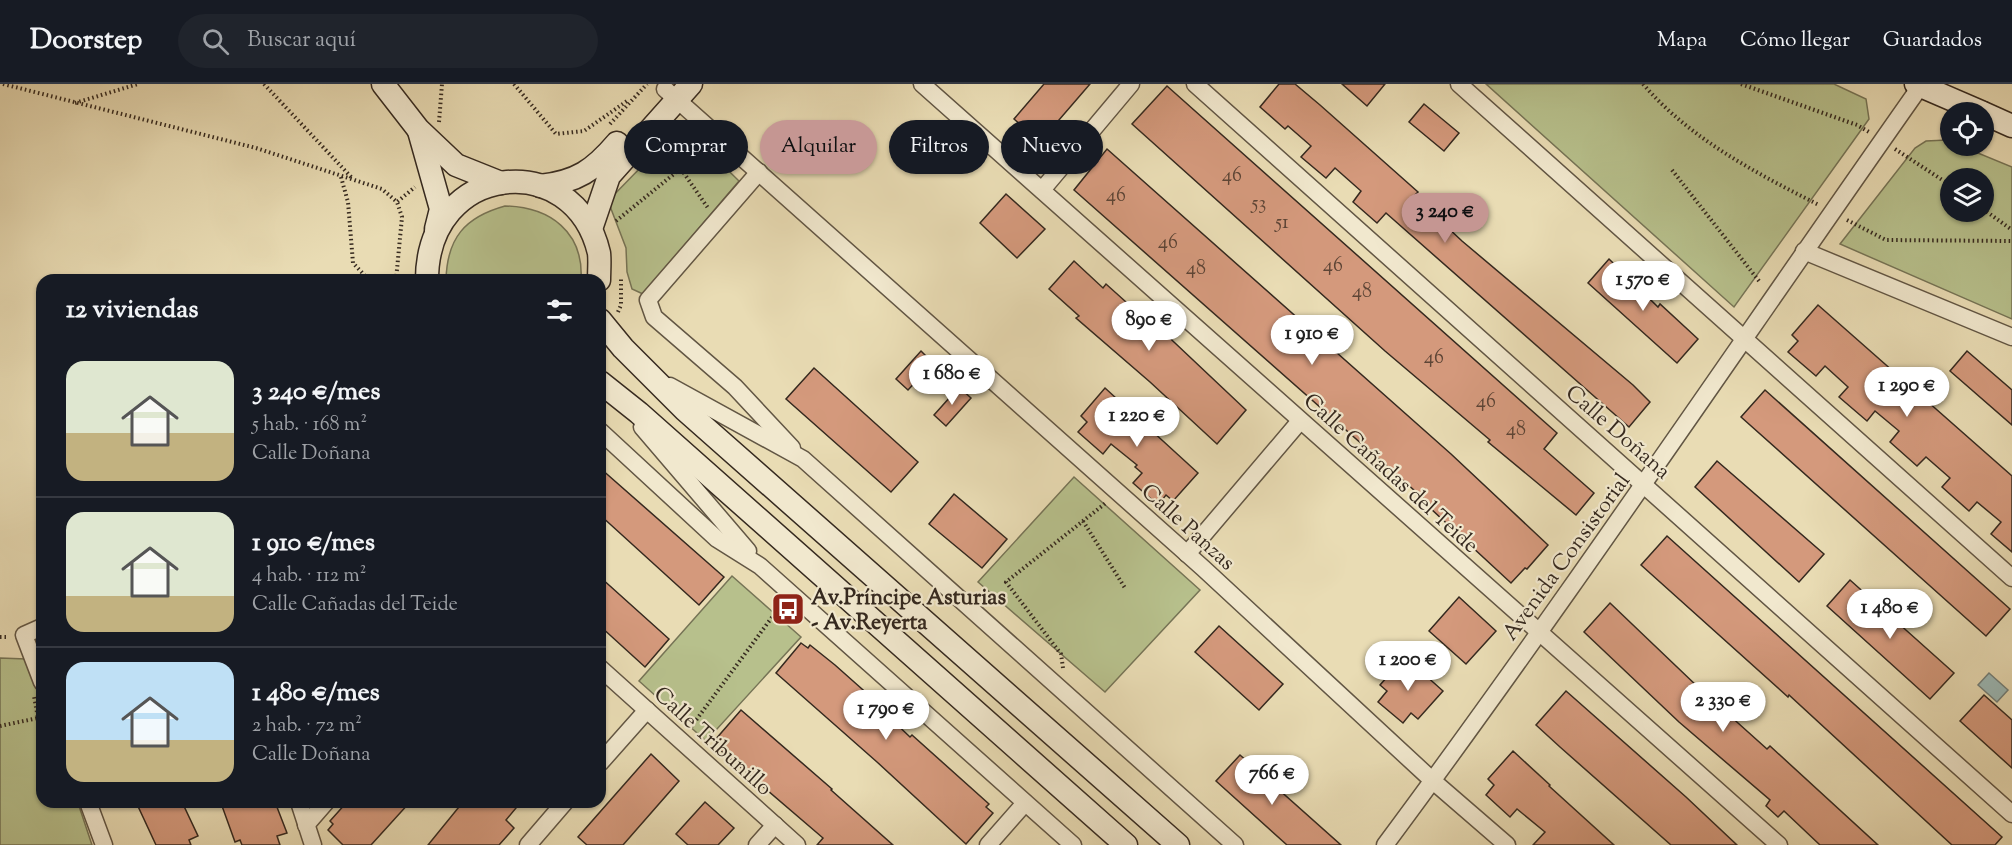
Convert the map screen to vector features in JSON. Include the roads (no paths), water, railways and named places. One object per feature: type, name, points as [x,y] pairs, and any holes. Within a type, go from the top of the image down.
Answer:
[{"type":"street","points":[[383,84],[418,129],[456,165],[501,183]]},
{"type":"street","name":"Calle Cañadas del Teide","points":[[922,84],[1779,845]]},
{"type":"street","points":[[1042,190],[1131,84]]},
{"type":"street","name":"Calle Doñana","points":[[1195,84],[1645,483],[2012,814]]},
{"type":"street","points":[[1459,84],[2012,578]]},
{"type":"street","points":[[1920,85],[1958,102]]},
{"type":"street","name":"Avenida Consistorial","points":[[1385,845],[1645,483],[1920,85]]},
{"type":"street","points":[[540,186],[564,183],[597,166],[670,88]]},
{"type":"street","points":[[599,274],[600,227],[609,176],[670,88]]},
{"type":"street","name":"Calle Panzas","points":[[670,88],[759,172],[1187,554],[1433,781],[1507,845]]},
{"type":"street","points":[[1994,118],[2012,126]]},
{"type":"street","points":[[418,129],[441,209],[428,254],[428,274]]},
{"type":"street","points":[[759,172],[648,300],[654,317],[735,387],[803,459],[1235,845]]},
{"type":"street","points":[[436,229],[453,207],[475,190],[501,183],[521,182],[540,186],[561,196],[600,227]]},
{"type":"street","points":[[1804,250],[2012,337]]},
{"type":"street","points":[[606,327],[694,418],[1178,845]]},
{"type":"street","points":[[656,379],[803,459]]},
{"type":"street","points":[[606,387],[693,484],[727,529],[760,566],[1073,845]]},
{"type":"street","points":[[606,387],[1126,845]]},
{"type":"street","points":[[1187,554],[1300,421]]},
{"type":"street","points":[[606,437],[717,539],[760,566]]},
{"type":"street","points":[[36,630],[24,635],[36,680]]},
{"type":"street","name":"Calle Tribunillo","points":[[606,673],[797,845]]},
{"type":"street","points":[[606,756],[647,710]]},
{"type":"street","points":[[988,845],[1025,803]]},
{"type":"street","points":[[90,808],[104,845]]},
{"type":"street","points":[[300,808],[313,845]]},
{"type":"street","points":[[306,825],[321,808]]},
{"type":"street","points":[[528,845],[560,808]]},
{"type":"street","points":[[757,845],[775,825]]},
{"type":"water","points":[[1989,673],[2008,690],[1997,702],[1978,685]]},
{"type":"place","name":"Av.Príncipe Asturias - Av.Reyerta","points":[[788,609]]}]
